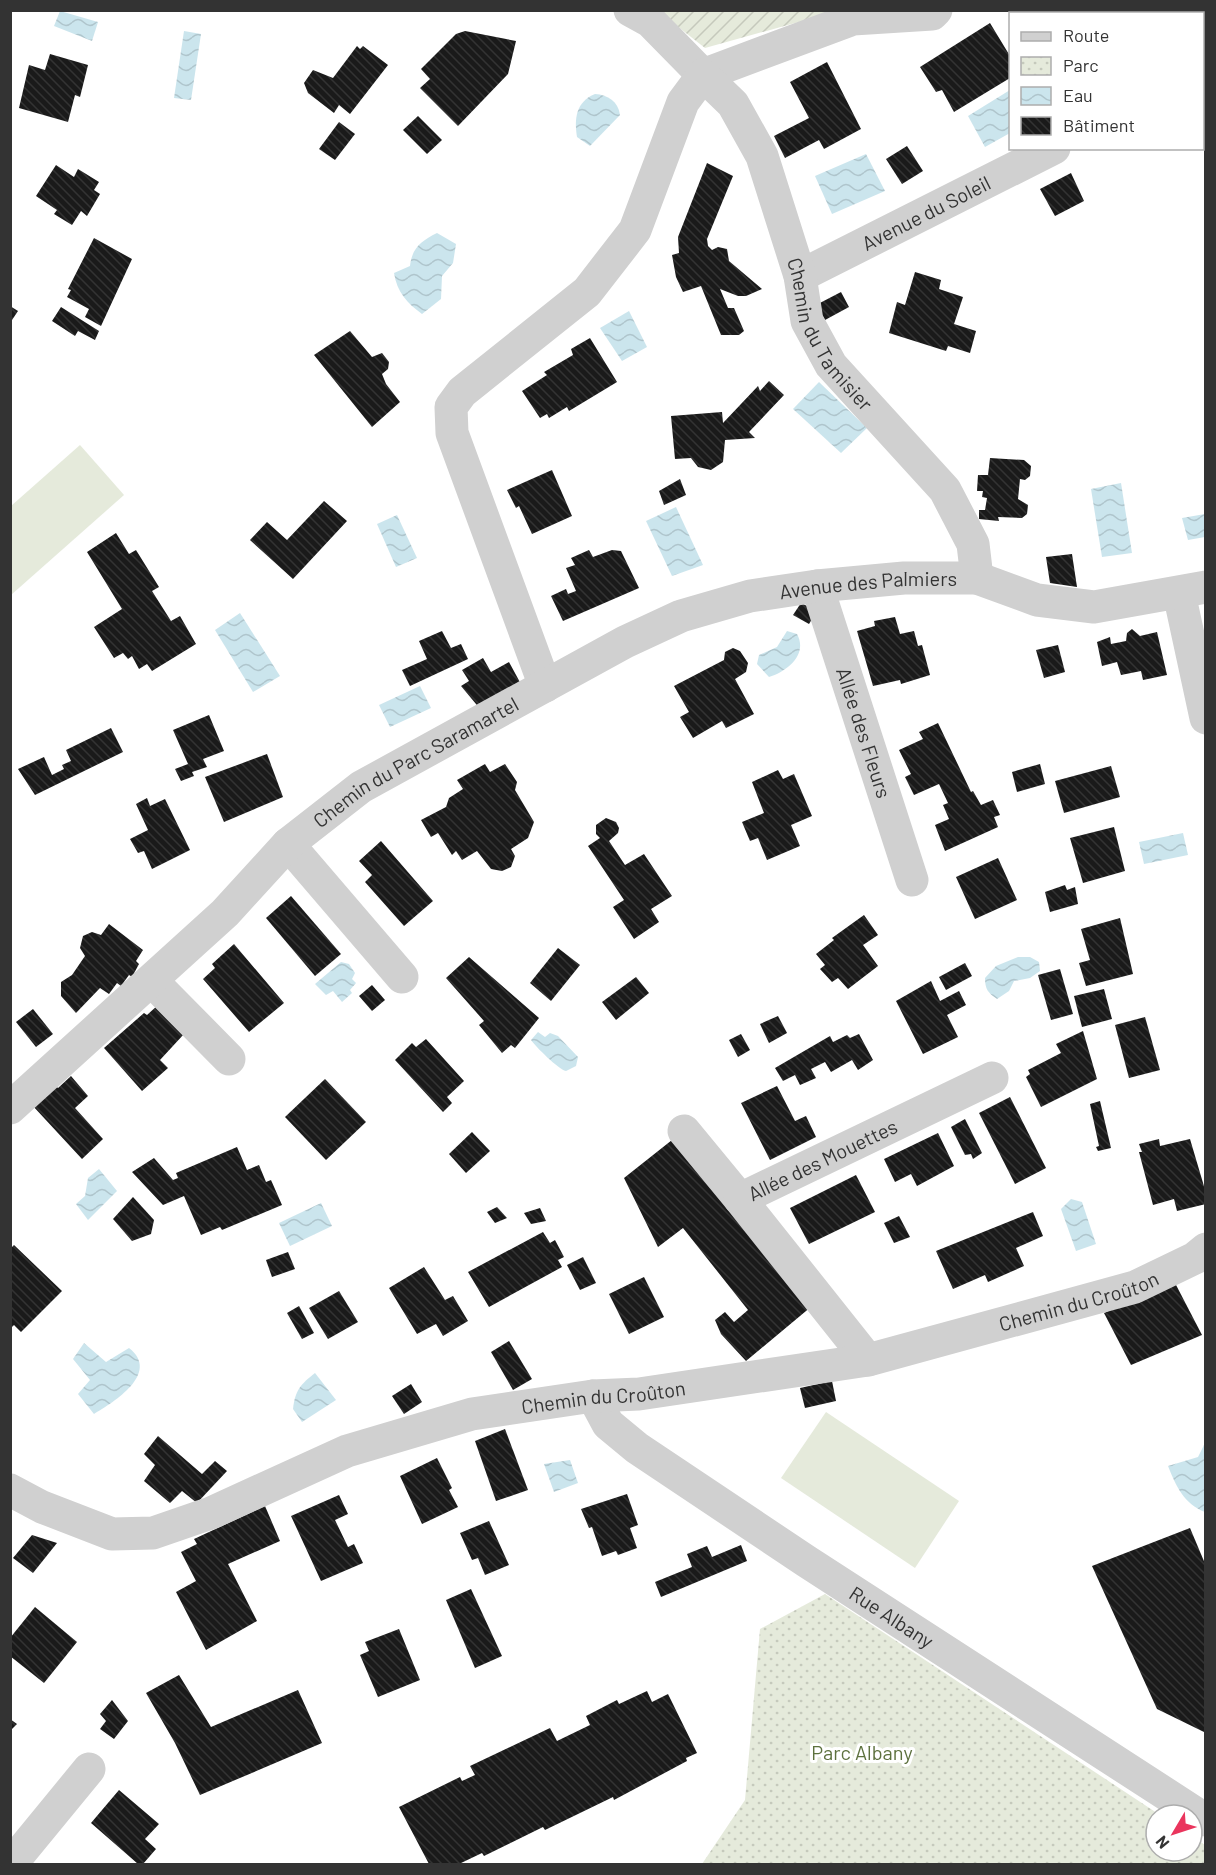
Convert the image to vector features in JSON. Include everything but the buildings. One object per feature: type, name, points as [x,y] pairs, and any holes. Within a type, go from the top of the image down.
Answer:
[{"type":"street","name":"Chemin du Tamisier","points":[[630,10],[650,21],[733,104],[762,156],[800,276],[807,321],[831,365],[945,490],[973,544],[977,578]]},
{"type":"street","points":[[545,686],[452,433],[451,407],[462,392],[587,292],[601,275],[635,230],[683,102],[704,75],[853,19],[932,14],[936,10]]},
{"type":"street","name":"Avenue du Soleil","points":[[800,276],[1050,150]]},
{"type":"street","name":"Avenue des Palmiers","points":[[545,686],[625,642],[681,616],[750,596],[817,586],[904,578],[977,578],[1037,600],[1094,607],[1192,590]]},
{"type":"street","name":"Allée des Fleurs","points":[[817,586],[912,880]]},
{"type":"street","points":[[1192,590],[1206,718]]},
{"type":"street","name":"Chemin du Parc Saramartel","points":[[10,1108],[152,981],[225,912],[288,844],[361,787],[545,686]]},
{"type":"street","points":[[288,844],[402,977]]},
{"type":"street","points":[[152,981],[229,1059]]},
{"type":"street","name":"Allée des Mouettes","points":[[868,1360],[740,1199],[992,1078]]},
{"type":"street","points":[[684,1131],[740,1199]]},
{"type":"street","name":"Chemin du Croûton","points":[[10,1490],[42,1507],[112,1533],[153,1533],[211,1513],[347,1451],[472,1413],[593,1396],[639,1394],[868,1360],[1136,1287],[1195,1258],[1206,1250]]},
{"type":"street","name":"Rue Albany","points":[[593,1396],[608,1424],[637,1448],[806,1561],[950,1652],[1206,1820]]},
{"type":"street","points":[[11,1864],[88,1769]]},
{"type":"green space","points":[[658,11],[838,11],[705,48]]},
{"type":"green space","points":[[80,445],[124,495],[11,595],[11,506]]},
{"type":"green space","points":[[826,1412],[959,1501],[915,1568],[781,1478]]},
{"type":"green space","name":"Parc Albany","points":[[825,1594],[1144,1804],[1144,1863],[1204,1863],[1204,1844],[1205,1864],[702,1864],[745,1800],[760,1629]]},
{"type":"water","points":[[60,11],[98,22],[92,41],[54,26]]},
{"type":"water","points":[[184,31],[201,34],[191,100],[174,98]]},
{"type":"water","points":[[1009,91],[1009,134],[985,147],[968,116]]},
{"type":"water","points":[[595,94],[612,100],[620,115],[590,146],[577,137],[576,117],[584,101]]},
{"type":"water","points":[[866,154],[885,191],[832,214],[815,176]]},
{"type":"water","points":[[437,233],[456,244],[453,263],[442,276],[441,299],[422,314],[404,296],[394,273],[410,266],[418,246]]},
{"type":"water","points":[[629,311],[647,347],[622,361],[600,328]]},
{"type":"water","points":[[819,382],[867,428],[841,453],[793,409]]},
{"type":"water","points":[[1121,483],[1132,553],[1102,557],[1091,489]]},
{"type":"water","points":[[676,507],[703,565],[672,576],[646,521]]},
{"type":"water","points":[[1205,514],[1205,537],[1188,540],[1182,518]]},
{"type":"water","points":[[397,515],[417,558],[396,567],[377,524]]},
{"type":"water","points":[[240,613],[280,676],[253,692],[215,630]]},
{"type":"water","points":[[787,631],[797,634],[800,641],[798,655],[783,671],[769,677],[757,664],[759,655],[777,647]]},
{"type":"water","points":[[420,686],[431,708],[390,727],[379,705]]},
{"type":"water","points":[[1183,833],[1188,855],[1144,864],[1139,842]]},
{"type":"water","points":[[1018,957],[1030,957],[1039,962],[1040,971],[1030,978],[1014,981],[1009,991],[997,999],[988,990],[985,978],[996,966]]},
{"type":"water","points":[[341,962],[349,964],[355,973],[352,979],[356,983],[350,990],[352,993],[342,1002],[333,991],[326,995],[315,984]]},
{"type":"water","points":[[538,1032],[545,1037],[550,1033],[558,1036],[578,1057],[576,1066],[566,1071],[547,1057],[531,1040]]},
{"type":"water","points":[[99,1169],[117,1191],[88,1220],[76,1204],[85,1196],[88,1178]]},
{"type":"water","points":[[1071,1199],[1082,1202],[1096,1244],[1076,1251],[1061,1209]]},
{"type":"water","points":[[321,1203],[332,1226],[290,1246],[279,1223]]},
{"type":"water","points":[[84,1343],[106,1362],[129,1348],[138,1358],[140,1367],[131,1386],[94,1414],[78,1394],[90,1380],[73,1359]]},
{"type":"water","points":[[315,1373],[336,1400],[302,1422],[293,1409],[295,1397],[302,1384]]},
{"type":"water","points":[[1205,1443],[1205,1512],[1186,1499],[1168,1466],[1198,1457]]},
{"type":"water","points":[[570,1460],[578,1483],[554,1492],[544,1464]]}]
